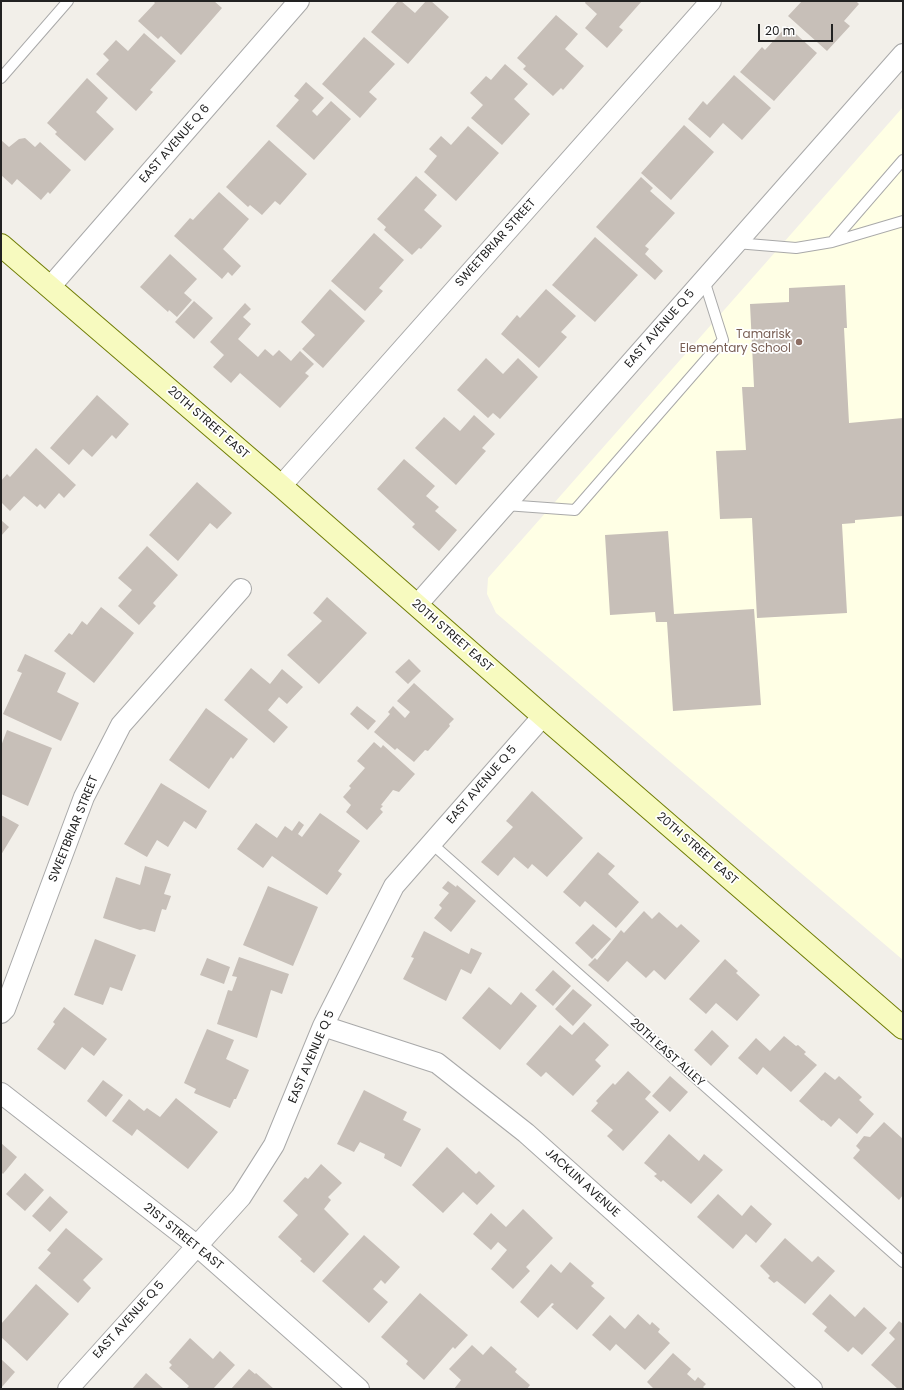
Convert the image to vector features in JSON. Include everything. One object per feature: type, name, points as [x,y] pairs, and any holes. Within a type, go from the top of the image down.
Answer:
[{"type":"street","name":"EAST AVENUE Q 6","points":[[50,287],[299,1]]},
{"type":"street","name":"SWEETBRIAR STREET","points":[[281,486],[711,1]]},
{"type":"street","name":"EAST AVENUE Q 5","points":[[417,604],[903,54]]},
{"type":"street","name":"20TH STREET EAST","points":[[1,245],[417,604],[543,716],[903,1028]]},
{"type":"street","name":"SWEETBRIAR STREET","points":[[1,1013],[5,1009],[84,797],[121,725],[241,589]]},
{"type":"street","name":"EAST AVENUE Q 5","points":[[68,1389],[196,1245],[241,1197],[274,1145],[323,1026],[394,886],[543,716]]},
{"type":"street","name":"JACKLIN AVENUE","points":[[323,1026],[437,1063],[526,1133],[812,1389]]},
{"type":"street","name":"21ST STREET EAST","points":[[1,1093],[196,1245],[359,1389]]},
{"type":"lane","points":[[1,78],[68,1]]},
{"type":"lane","points":[[832,242],[903,160]]},
{"type":"lane","points":[[736,243],[796,248],[832,242],[903,221]]},
{"type":"lane","points":[[505,505],[575,510],[723,340],[704,280]]},
{"type":"lane","name":"20TH EAST ALLEY","points":[[432,843],[903,1262]]},
{"type":"shaded area","name":"Tamarisk Elementary School","points":[[903,107],[903,960],[496,613],[487,594],[488,578]]},
{"type":"building","points":[[153,1],[214,1],[222,8],[181,55],[161,36],[158,39],[138,21],[155,3]]},
{"type":"building","points":[[398,1],[401,1],[415,13],[426,1],[431,1],[449,17],[408,64],[371,32]]},
{"type":"building","points":[[586,1],[642,1],[619,27],[623,30],[607,48],[585,28],[597,14],[585,3]]},
{"type":"building","points":[[802,1],[856,1],[859,4],[844,21],[850,26],[827,51],[788,16]]},
{"type":"building","points":[[556,15],[578,34],[565,49],[584,66],[563,90],[561,88],[553,96],[523,69],[526,66],[517,58]]},
{"type":"building","points":[[787,26],[817,53],[774,101],[740,72],[762,47],[765,50]]},
{"type":"building","points":[[144,33],[176,61],[150,90],[153,92],[136,111],[96,74],[109,60],[103,54],[116,40],[128,51]]},
{"type":"building","points":[[364,37],[395,64],[369,92],[377,99],[360,118],[322,84]]},
{"type":"building","points":[[505,64],[528,84],[514,99],[530,114],[502,145],[471,118],[483,105],[470,93],[486,76],[491,80]]},
{"type":"building","points":[[734,75],[771,108],[742,140],[723,123],[710,138],[688,119],[703,101],[707,105]]},
{"type":"building","points":[[87,78],[108,98],[96,112],[114,129],[85,161],[55,134],[57,132],[47,123]]},
{"type":"building","points":[[306,82],[324,98],[312,111],[317,116],[331,101],[351,119],[314,160],[276,126],[299,100],[294,96]]},
{"type":"building","points":[[684,125],[714,152],[671,200],[641,173]]},
{"type":"building","points":[[468,126],[499,153],[456,201],[424,172],[437,156],[429,149],[441,136],[451,145]]},
{"type":"building","points":[[25,138],[35,147],[40,142],[71,170],[50,194],[48,192],[41,200],[17,179],[12,185],[1,175],[1,140],[9,147],[19,139]]},
{"type":"building","points":[[269,140],[307,174],[280,205],[275,201],[262,215],[250,205],[248,207],[226,187]]},
{"type":"building","points":[[416,176],[437,195],[424,210],[442,226],[421,249],[419,248],[412,255],[384,230],[386,227],[377,219]]},
{"type":"building","points":[[641,177],[653,188],[650,191],[675,213],[645,246],[649,249],[645,254],[663,271],[655,280],[596,227]]},
{"type":"building","points":[[219,192],[249,219],[223,249],[241,266],[232,276],[228,272],[222,279],[174,236],[190,218],[193,220]]},
{"type":"building","points":[[374,233],[404,260],[379,288],[383,291],[365,311],[331,281]]},
{"type":"building","points":[[595,237],[638,275],[595,322],[552,285]]},
{"type":"building","points":[[170,254],[197,279],[184,293],[192,300],[177,317],[169,310],[168,312],[140,287]]},
{"type":"building","points":[[845,285],[847,328],[844,328],[849,423],[903,418],[903,516],[855,520],[855,523],[842,524],[847,613],[757,618],[752,518],[720,519],[716,451],[746,450],[742,387],[754,387],[750,304],[789,302],[789,288]]},
{"type":"building","points":[[330,289],[365,321],[323,368],[302,349],[315,335],[301,322]]},
{"type":"building","points":[[546,289],[576,316],[561,332],[567,337],[539,368],[501,334],[517,315],[520,318]]},
{"type":"building","points":[[194,301],[213,318],[194,339],[175,322]]},
{"type":"building","points":[[245,303],[251,309],[243,317],[251,324],[238,339],[258,357],[265,349],[273,356],[279,350],[291,361],[300,351],[314,364],[305,373],[309,376],[280,408],[240,373],[231,383],[213,367],[224,355],[210,342]]},
{"type":"building","points":[[486,358],[503,374],[518,358],[538,377],[500,419],[493,413],[488,418],[457,390]]},
{"type":"building","points":[[97,395],[129,424],[116,439],[112,435],[92,457],[83,449],[69,465],[50,448]]},
{"type":"building","points":[[474,415],[495,434],[482,448],[486,451],[456,485],[415,448],[444,417],[460,431]]},
{"type":"building","points":[[36,448],[76,485],[64,498],[59,493],[45,509],[40,504],[37,507],[24,496],[10,511],[1,502],[1,481],[7,474],[10,477]]},
{"type":"building","points":[[404,459],[435,486],[426,496],[439,507],[435,511],[457,530],[439,551],[412,527],[415,524],[377,489]]},
{"type":"building","points":[[197,482],[232,513],[217,529],[210,523],[178,561],[149,535]]},
{"type":"building","points":[[1,520],[9,527],[1,536]]},
{"type":"building","points":[[668,531],[674,614],[754,609],[761,705],[673,711],[667,622],[656,622],[655,612],[610,615],[605,535]]},
{"type":"building","points":[[147,546],[178,575],[153,603],[156,606],[139,625],[118,606],[132,590],[118,578]]},
{"type":"building","points":[[327,597],[367,633],[319,684],[287,655],[322,621],[313,613]]},
{"type":"building","points":[[101,607],[134,633],[94,683],[54,651],[69,633],[72,635],[82,621],[87,625]]},
{"type":"building","points":[[25,654],[66,673],[57,692],[79,703],[61,741],[3,714],[22,673],[17,671]]},
{"type":"building","points":[[409,659],[421,671],[408,684],[395,672]]},
{"type":"building","points":[[251,668],[270,684],[282,669],[303,687],[287,704],[279,697],[268,710],[288,727],[274,743],[224,700]]},
{"type":"building","points":[[414,683],[454,719],[449,724],[450,726],[428,751],[425,750],[414,762],[397,748],[395,750],[374,732],[390,714],[388,712],[393,706],[405,718],[410,712],[397,701]]},
{"type":"building","points":[[357,706],[376,721],[368,730],[350,714]]},
{"type":"building","points":[[206,708],[248,739],[233,759],[231,757],[209,789],[169,760]]},
{"type":"building","points":[[7,730],[52,748],[28,806],[1,794],[1,746]]},
{"type":"building","points":[[374,742],[381,748],[383,745],[415,774],[399,792],[393,790],[381,805],[383,806],[380,809],[383,812],[367,830],[346,812],[351,805],[343,797],[351,788],[349,786],[365,768],[357,761]]},
{"type":"building","points":[[161,783],[207,811],[196,829],[184,821],[168,847],[157,840],[147,857],[124,844]]},
{"type":"building","points":[[532,791],[583,838],[547,877],[532,864],[528,869],[514,857],[498,876],[481,862],[513,827],[506,821]]},
{"type":"building","points":[[320,813],[360,841],[338,871],[342,874],[327,895],[272,856],[263,868],[237,849],[256,823],[277,838],[285,826],[292,831],[299,821],[304,825],[298,834],[302,837]]},
{"type":"building","points":[[1,815],[19,825],[1,855]]},
{"type":"building","points":[[598,852],[615,866],[608,874],[639,902],[616,928],[585,901],[580,907],[563,892]]},
{"type":"building","points":[[145,866],[171,874],[164,894],[171,896],[166,910],[162,909],[155,932],[144,929],[140,930],[103,918],[116,877],[140,885]]},
{"type":"building","points":[[448,881],[456,887],[457,885],[476,901],[451,932],[434,918],[442,908],[439,905],[449,893],[442,888]]},
{"type":"building","points":[[268,886],[318,907],[293,966],[243,945]]},
{"type":"building","points":[[644,911],[652,919],[659,912],[677,928],[681,924],[700,941],[665,980],[654,970],[646,978],[627,961],[608,982],[588,965],[595,958],[597,960],[621,930],[624,933]]},
{"type":"building","points":[[593,924],[611,939],[592,959],[575,943]]},
{"type":"building","points":[[424,931],[469,954],[471,948],[482,953],[471,974],[461,969],[446,1001],[403,979],[414,958],[411,957]]},
{"type":"building","points":[[95,939],[136,955],[122,991],[110,987],[103,1005],[74,995]]},
{"type":"building","points":[[239,957],[289,974],[282,994],[271,990],[257,1038],[217,1024],[228,990],[232,991],[237,977],[232,976]]},
{"type":"building","points":[[207,958],[230,967],[224,984],[200,975]]},
{"type":"building","points":[[725,959],[738,971],[736,973],[760,995],[737,1021],[716,1003],[706,1014],[689,999]]},
{"type":"building","points":[[553,970],[571,986],[553,1006],[535,990]]},
{"type":"building","points":[[489,987],[511,1005],[521,992],[537,1006],[500,1050],[462,1018]]},
{"type":"building","points":[[573,989],[592,1005],[573,1026],[555,1009]]},
{"type":"building","points":[[64,1007],[107,1039],[94,1056],[82,1047],[65,1070],[37,1049],[55,1024],[53,1022]]},
{"type":"building","points":[[584,1022],[609,1045],[595,1060],[601,1066],[573,1096],[546,1072],[541,1077],[526,1064],[560,1025],[572,1035]]},
{"type":"building","points":[[207,1029],[234,1040],[226,1059],[249,1070],[236,1099],[234,1099],[230,1108],[194,1093],[196,1089],[184,1083]]},
{"type":"building","points":[[712,1030],[729,1046],[711,1066],[694,1050]]},
{"type":"building","points":[[784,1036],[806,1052],[804,1054],[817,1065],[791,1092],[763,1067],[757,1075],[738,1058],[756,1038],[770,1051]]},
{"type":"building","points":[[628,1071],[651,1092],[645,1099],[659,1112],[623,1151],[607,1136],[613,1130],[591,1111],[598,1103],[596,1101],[613,1083],[615,1085]]},
{"type":"building","points":[[825,1072],[835,1080],[839,1076],[862,1097],[859,1100],[874,1114],[857,1134],[839,1118],[831,1127],[799,1101]]},
{"type":"building","points":[[670,1076],[688,1092],[670,1112],[652,1096]]},
{"type":"building","points":[[103,1080],[123,1095],[106,1117],[87,1101]]},
{"type":"building","points":[[364,1090],[407,1112],[403,1120],[421,1129],[401,1167],[384,1158],[385,1154],[360,1142],[354,1152],[337,1144]]},
{"type":"building","points":[[176,1098],[218,1132],[188,1169],[137,1129],[132,1136],[112,1121],[129,1099],[144,1111],[147,1108],[160,1117]]},
{"type":"building","points":[[884,1122],[903,1139],[903,1195],[899,1200],[853,1158],[860,1150],[856,1146],[864,1136],[870,1137]]},
{"type":"building","points":[[669,1134],[699,1161],[704,1154],[723,1170],[691,1204],[663,1180],[661,1182],[654,1176],[657,1174],[644,1163]]},
{"type":"building","points":[[1,1143],[17,1157],[3,1174],[1,1172]]},
{"type":"building","points":[[447,1147],[476,1174],[479,1171],[495,1186],[477,1205],[463,1192],[443,1213],[412,1185]]},
{"type":"building","points":[[321,1164],[342,1183],[328,1197],[331,1200],[324,1209],[349,1234],[314,1273],[300,1261],[302,1259],[278,1237],[298,1215],[283,1201],[305,1177],[308,1179]]},
{"type":"building","points":[[25,1173],[44,1190],[25,1211],[6,1194]]},
{"type":"building","points":[[718,1194],[742,1216],[751,1205],[772,1224],[756,1243],[746,1234],[733,1249],[697,1217]]},
{"type":"building","points":[[50,1196],[68,1212],[50,1232],[32,1216]]},
{"type":"building","points":[[523,1209],[553,1238],[526,1267],[530,1271],[513,1289],[491,1269],[507,1250],[498,1242],[491,1250],[473,1234],[491,1213],[506,1227]]},
{"type":"building","points":[[66,1228],[103,1259],[83,1280],[91,1288],[78,1303],[38,1268],[51,1253],[47,1250]]},
{"type":"building","points":[[364,1235],[400,1267],[385,1284],[381,1280],[373,1289],[388,1302],[369,1323],[322,1281]]},
{"type":"building","points":[[785,1238],[812,1262],[818,1256],[835,1271],[805,1304],[777,1281],[774,1283],[768,1278],[770,1276],[760,1266]]},
{"type":"building","points":[[570,1262],[594,1283],[591,1286],[605,1298],[577,1330],[551,1307],[554,1304],[552,1303],[538,1318],[520,1302],[551,1264],[561,1273]]},
{"type":"building","points":[[36,1284],[69,1314],[27,1361],[1,1337],[1,1324]]},
{"type":"building","points":[[420,1293],[468,1335],[455,1349],[453,1347],[424,1380],[406,1364],[408,1361],[381,1337]]},
{"type":"building","points":[[830,1294],[855,1317],[864,1307],[887,1328],[862,1355],[853,1347],[848,1352],[824,1331],[827,1327],[812,1314]]},
{"type":"building","points":[[638,1314],[650,1325],[652,1322],[660,1329],[658,1332],[670,1343],[645,1370],[616,1344],[610,1351],[592,1335],[610,1315],[625,1329]]},
{"type":"building","points":[[899,1321],[903,1324],[903,1389],[898,1389],[871,1365],[895,1339],[889,1333]]},
{"type":"building","points":[[190,1338],[213,1359],[220,1351],[235,1365],[213,1389],[186,1389],[189,1386],[169,1368],[172,1365],[169,1362]]},
{"type":"building","points":[[472,1345],[483,1355],[491,1346],[517,1369],[515,1372],[530,1385],[527,1389],[454,1389],[461,1380],[449,1369]]},
{"type":"building","points":[[673,1353],[691,1369],[687,1374],[695,1381],[698,1377],[706,1384],[703,1387],[705,1389],[654,1389],[647,1382]]},
{"type":"building","points":[[1,1359],[15,1372],[1,1388]]},
{"type":"building","points":[[249,1369],[255,1374],[256,1373],[274,1389],[231,1389]]},
{"type":"building","points":[[146,1373],[164,1389],[132,1389]]},
{"type":"place","name":"Tamarisk Elementary School","points":[[799,342]]}]
